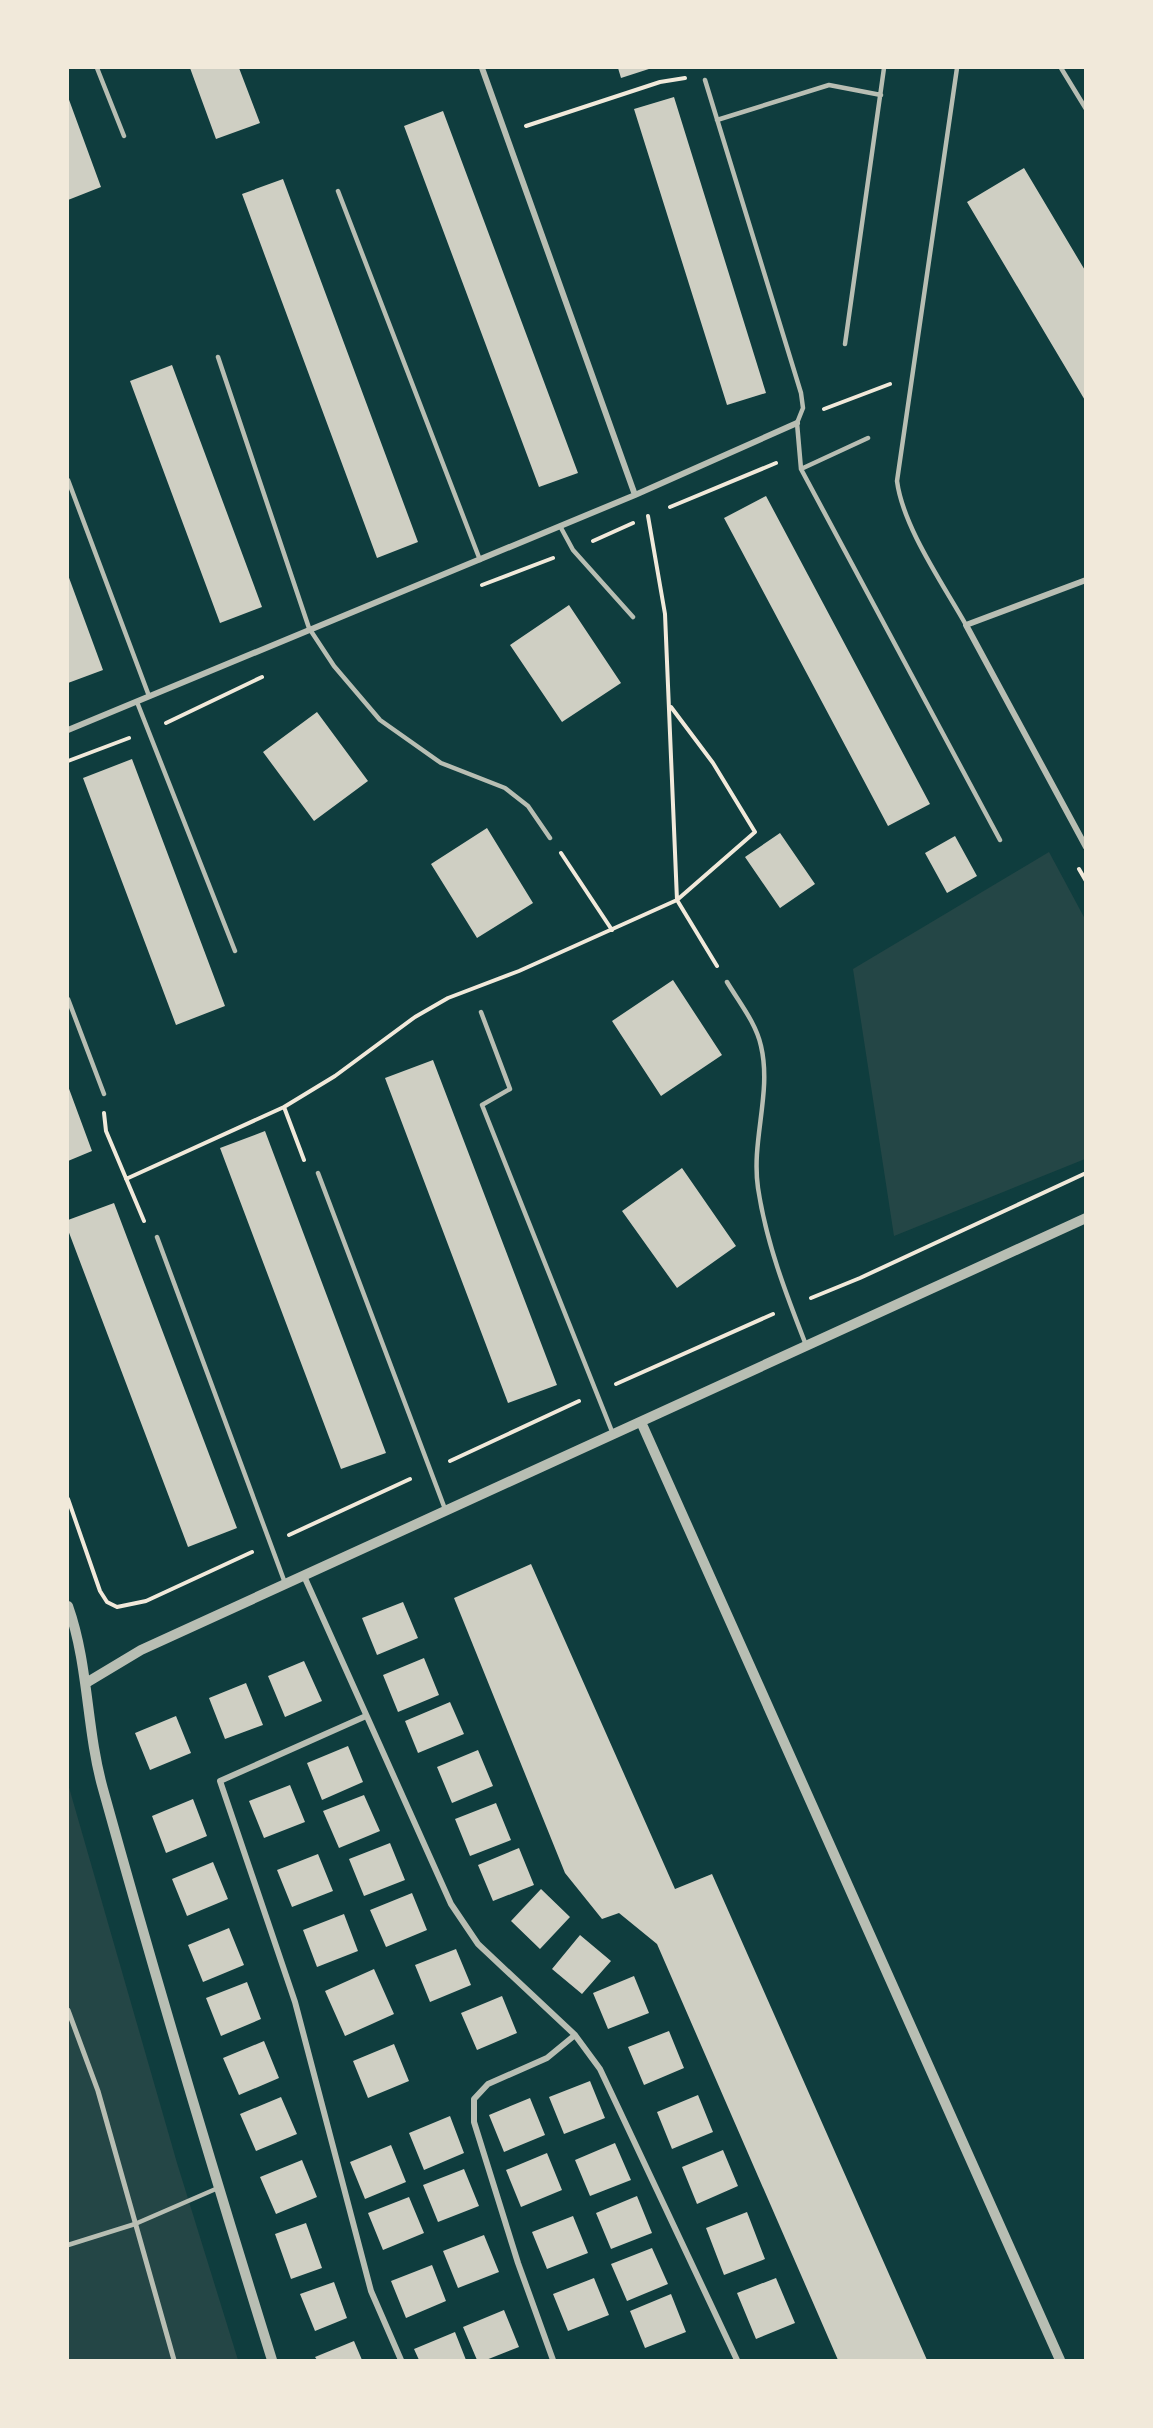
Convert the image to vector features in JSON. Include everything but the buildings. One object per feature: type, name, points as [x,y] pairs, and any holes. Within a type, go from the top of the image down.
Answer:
[{"type":"street","points":[[482,68],[635,495]]},
{"type":"street","points":[[68,730],[309,628],[635,495],[797,423]]},
{"type":"street","points":[[1086,580],[966,625],[1086,848]]},
{"type":"street","points":[[86,1683],[141,1650],[285,1583],[1086,1218]]},
{"type":"street","points":[[641,1422],[1060,2361]]},
{"type":"street","points":[[304,1576],[451,1904],[478,1944],[575,2035],[600,2069],[737,2361]]},
{"type":"street","points":[[68,1606],[86,1683],[102,1785],[218,2188],[272,2361]]},
{"type":"street","points":[[366,1716],[220,1781],[295,2002],[371,2291],[401,2361]]},
{"type":"street","points":[[68,2010],[98,2091],[174,2361]]},
{"type":"street","points":[[553,2361],[518,2263],[474,2122],[474,2099],[489,2084],[547,2058],[575,2035]]},
{"type":"lane","points":[[97,68],[124,136]]},
{"type":"lane","points":[[845,344],[884,68]]},
{"type":"lane","points":[[957,68],[897,481],[899,499],[907,518],[966,625]]},
{"type":"lane","points":[[1061,68],[1086,109]]},
{"type":"lane","points":[[705,80],[801,393],[803,408],[797,423],[801,469],[1000,840]]},
{"type":"lane","points":[[717,120],[829,85],[881,95]]},
{"type":"lane","points":[[338,191],[480,560]]},
{"type":"lane","points":[[218,357],[309,628],[334,666],[380,720],[441,763],[505,788],[528,806],[550,838]]},
{"type":"lane","points":[[801,469],[868,438]]},
{"type":"lane","points":[[68,480],[149,696]]},
{"type":"lane","points":[[560,526],[573,550],[633,617]]},
{"type":"lane","points":[[137,702],[235,951]]},
{"type":"lane","points":[[727,982],[749,1018],[761,1045],[765,1078],[757,1141],[758,1186],[769,1244],[806,1345]]},
{"type":"lane","points":[[68,999],[104,1094]]},
{"type":"lane","points":[[481,1012],[510,1089],[482,1105],[595,1394],[613,1434]]},
{"type":"lane","points":[[318,1173],[446,1509]]},
{"type":"lane","points":[[157,1237],[285,1583]]},
{"type":"lane","points":[[68,2245],[135,2224],[218,2188]]},
{"type":"path","points":[[506,132],[660,82],[691,76]]},
{"type":"path","points":[[797,423],[867,391],[899,382]]},
{"type":"path","points":[[475,588],[573,550],[776,463]]},
{"type":"path","points":[[648,516],[665,614],[677,900],[727,982]]},
{"type":"path","points":[[68,761],[149,730],[272,672]]},
{"type":"path","points":[[126,1179],[284,1107],[335,1076],[415,1017],[448,998],[612,930],[677,900],[755,832],[713,763],[670,706]]},
{"type":"path","points":[[550,838],[612,930]]},
{"type":"path","points":[[1074,860],[1086,881]]},
{"type":"path","points":[[104,1094],[106,1131],[148,1231],[157,1237]]},
{"type":"path","points":[[284,1107],[304,1161],[318,1173]]},
{"type":"path","points":[[68,1499],[100,1591],[107,1602],[117,1607],[146,1601],[595,1394],[791,1306],[860,1278],[1086,1173]]},
{"type":"shaded area","points":[[1049,852],[1085,919],[1085,1159],[894,1236],[853,969]]},
{"type":"shaded area","points":[[68,1784],[177,2163],[238,2360],[68,2360]]}]
